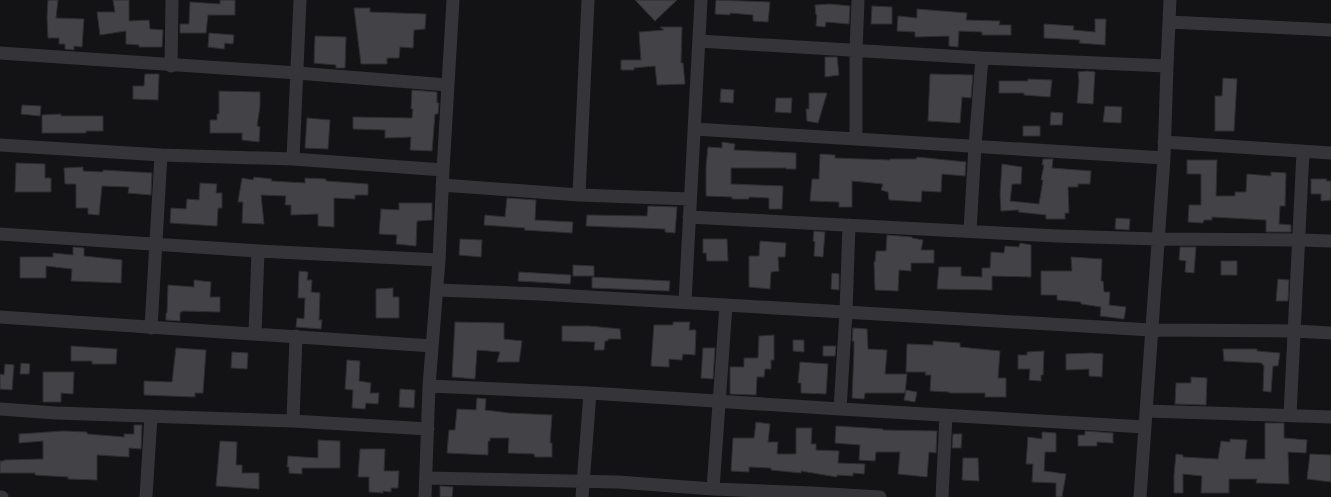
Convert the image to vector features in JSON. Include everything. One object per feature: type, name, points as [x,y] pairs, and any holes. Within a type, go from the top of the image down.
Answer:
[{"type":"street","points":[[171,66],[172,0]]},
{"type":"street","points":[[293,159],[300,0]]},
{"type":"street","points":[[425,497],[429,386],[439,260],[453,0]]},
{"type":"street","points":[[579,195],[588,0]]},
{"type":"street","points":[[685,302],[701,0]]},
{"type":"street","points":[[856,138],[856,51],[858,0]]},
{"type":"street","points":[[1143,497],[1140,497],[1164,158],[1166,66],[1170,0]]},
{"type":"street","points":[[1169,22],[1331,30]]},
{"type":"street","points":[[699,41],[982,58],[1166,66]]},
{"type":"street","points":[[0,53],[448,86]]},
{"type":"street","points":[[970,231],[982,58]]},
{"type":"street","points":[[694,129],[1164,158]]},
{"type":"street","points":[[1164,142],[1331,153]]},
{"type":"street","points":[[0,145],[161,155],[293,159],[443,170]]},
{"type":"street","points":[[1290,415],[1303,152]]},
{"type":"street","points":[[151,328],[161,155]]},
{"type":"street","points":[[442,185],[579,195],[690,200]]},
{"type":"street","points":[[690,217],[849,226],[1158,239],[1331,241]]},
{"type":"street","points":[[840,409],[846,312],[849,226]]},
{"type":"street","points":[[0,234],[258,251],[439,260]]},
{"type":"street","points":[[255,334],[258,251]]},
{"type":"street","points":[[437,290],[685,302],[1151,330],[1331,332]]},
{"type":"street","points":[[713,489],[726,305]]},
{"type":"street","points":[[0,317],[432,346]]},
{"type":"street","points":[[293,421],[296,336]]},
{"type":"street","points":[[429,386],[590,393],[1145,427]]},
{"type":"street","points":[[582,497],[590,393]]},
{"type":"street","points":[[0,409],[428,428]]},
{"type":"street","points":[[1146,411],[1331,417]]},
{"type":"street","points":[[942,497],[946,415]]},
{"type":"street","points":[[146,497],[151,416]]},
{"type":"street","points":[[426,478],[584,480],[618,482],[656,491],[713,489],[812,495],[880,497]]},
{"type":"building","points":[[48,0],[58,0],[56,18],[84,19],[82,47],[74,46],[74,50],[65,49],[65,44],[59,44],[59,38],[48,38]]},
{"type":"building","points":[[113,0],[129,0],[129,21],[149,20],[150,29],[163,30],[162,47],[139,47],[139,45],[126,44],[126,31],[100,35],[97,12],[115,12]]},
{"type":"building","points":[[220,0],[235,0],[235,15],[208,15],[206,33],[180,33],[180,24],[189,24],[190,2],[220,4]]},
{"type":"building","points":[[635,0],[677,0],[655,21]]},
{"type":"building","points":[[716,0],[770,2],[768,22],[753,21],[753,15],[730,13],[730,15],[715,14]]},
{"type":"building","points":[[830,4],[850,6],[849,24],[826,22],[825,27],[816,26],[817,15],[815,5]]},
{"type":"building","points":[[872,6],[892,7],[892,24],[871,24]]},
{"type":"building","points":[[354,8],[370,8],[370,12],[426,14],[425,29],[414,30],[413,48],[400,47],[399,58],[387,58],[387,64],[361,64]]},
{"type":"building","points":[[917,9],[967,13],[966,20],[1000,21],[999,25],[1011,25],[1011,35],[982,35],[982,32],[959,31],[958,47],[949,46],[949,36],[915,37],[915,32],[897,31],[898,16],[917,18]]},
{"type":"building","points":[[1095,19],[1106,19],[1105,45],[1079,43],[1080,40],[1044,38],[1044,24],[1074,26],[1073,30],[1095,32]]},
{"type":"building","points":[[660,27],[682,27],[681,63],[683,63],[685,84],[657,85],[655,66],[634,68],[634,70],[621,70],[621,60],[641,60],[639,32],[664,30]]},
{"type":"building","points":[[209,33],[234,35],[233,44],[225,43],[224,49],[208,47]]},
{"type":"building","points":[[315,36],[346,37],[345,68],[336,68],[336,65],[314,63]]},
{"type":"building","points":[[825,57],[837,57],[839,75],[825,77]]},
{"type":"building","points":[[1078,72],[1095,72],[1093,104],[1077,103],[1079,81]]},
{"type":"building","points":[[145,74],[159,74],[158,100],[133,99],[133,86],[144,86]]},
{"type":"building","points":[[930,74],[973,75],[971,98],[962,97],[960,123],[928,121]]},
{"type":"building","points":[[1223,78],[1237,79],[1234,131],[1215,131],[1215,96],[1222,96]]},
{"type":"building","points":[[1028,79],[1052,80],[1050,97],[1024,95],[1024,93],[999,93],[999,81],[1028,81]]},
{"type":"building","points":[[721,89],[734,90],[733,103],[720,102]]},
{"type":"building","points":[[412,90],[437,92],[437,103],[439,103],[438,114],[435,114],[432,151],[410,150],[411,137],[385,138],[385,130],[353,129],[353,117],[412,118]]},
{"type":"building","points":[[219,91],[260,92],[260,106],[257,126],[260,127],[259,142],[242,140],[242,133],[210,133],[210,120],[217,120],[217,114],[219,114]]},
{"type":"building","points":[[809,93],[827,93],[818,123],[807,121],[806,109],[809,109]]},
{"type":"building","points":[[776,98],[792,98],[791,113],[775,112]]},
{"type":"building","points":[[22,105],[41,106],[40,116],[21,114]]},
{"type":"building","points":[[1105,106],[1122,107],[1121,123],[1103,122]]},
{"type":"building","points":[[1051,112],[1063,113],[1062,125],[1050,125]]},
{"type":"building","points":[[61,114],[61,116],[103,116],[103,131],[86,131],[86,133],[42,133],[42,115]]},
{"type":"building","points":[[307,118],[330,120],[328,149],[305,148]]},
{"type":"building","points":[[1023,126],[1040,126],[1040,136],[1023,136]]},
{"type":"building","points":[[722,142],[735,144],[734,150],[796,153],[796,169],[731,168],[731,184],[783,186],[782,209],[769,209],[769,198],[749,197],[749,199],[732,199],[732,197],[706,196],[706,166],[708,147],[722,148]]},
{"type":"building","points":[[820,154],[835,155],[835,158],[890,160],[916,159],[917,157],[966,162],[965,176],[942,174],[941,192],[922,191],[921,202],[889,200],[888,192],[881,190],[883,184],[852,181],[852,207],[839,207],[839,202],[810,201],[812,179],[819,179]]},
{"type":"building","points":[[1043,159],[1053,159],[1052,168],[1091,171],[1090,184],[1078,184],[1078,187],[1068,187],[1069,213],[1065,213],[1065,219],[1046,219],[1046,215],[1018,212],[1019,210],[1001,211],[1000,195],[1002,164],[1022,167],[1021,184],[1012,184],[1010,201],[1039,204],[1043,180],[1041,180],[1044,165],[1042,165]]},
{"type":"building","points":[[1187,160],[1217,160],[1216,196],[1235,196],[1235,192],[1246,192],[1247,174],[1271,176],[1271,172],[1286,173],[1285,206],[1280,206],[1279,224],[1291,225],[1291,232],[1266,232],[1266,220],[1212,217],[1212,220],[1204,220],[1203,223],[1188,222],[1189,205],[1201,205],[1201,174],[1187,174]]},
{"type":"building","points":[[16,163],[45,164],[45,178],[51,178],[51,192],[15,192]]},
{"type":"building","points":[[83,167],[83,171],[103,172],[103,170],[152,173],[151,195],[128,193],[129,187],[102,186],[99,215],[88,214],[88,208],[76,208],[76,184],[65,184],[64,168]]},
{"type":"building","points":[[254,177],[272,179],[271,181],[305,183],[305,178],[368,184],[368,195],[355,195],[355,199],[334,198],[334,227],[318,226],[318,214],[291,215],[291,205],[285,205],[286,196],[261,195],[264,224],[242,223],[243,202],[238,202],[242,178],[253,180]]},
{"type":"building","points":[[1311,179],[1327,179],[1326,181],[1331,181],[1331,200],[1321,201],[1321,194],[1311,194]]},
{"type":"building","points":[[200,183],[217,184],[216,193],[222,193],[222,208],[218,208],[217,226],[170,223],[171,208],[186,209],[187,199],[199,200]]},
{"type":"building","points":[[507,198],[536,200],[535,220],[573,222],[572,233],[524,230],[525,228],[484,225],[485,215],[505,217]]},
{"type":"building","points":[[399,203],[432,203],[432,220],[417,221],[416,246],[396,244],[397,235],[379,234],[381,209],[399,210]]},
{"type":"building","points":[[648,206],[677,207],[675,233],[665,232],[665,229],[586,226],[587,215],[647,216]]},
{"type":"building","points":[[1116,218],[1130,219],[1129,230],[1115,229]]},
{"type":"building","points":[[814,231],[825,232],[823,257],[814,256]]},
{"type":"building","points":[[887,235],[912,237],[923,240],[921,250],[934,250],[934,263],[911,263],[911,271],[899,270],[898,291],[875,290],[874,262],[876,251],[886,251]]},
{"type":"building","points":[[460,239],[482,240],[481,257],[459,255]]},
{"type":"building","points":[[703,239],[727,239],[728,261],[707,261],[706,253],[703,253]]},
{"type":"building","points":[[760,241],[786,243],[785,257],[778,257],[779,271],[771,272],[770,289],[749,287],[749,256],[759,256]]},
{"type":"building","points":[[1020,243],[1031,245],[1031,277],[992,276],[992,290],[937,289],[939,267],[961,267],[961,276],[982,277],[982,268],[990,268],[991,252],[1004,253],[1005,246],[1019,247]]},
{"type":"building","points":[[73,247],[84,248],[84,256],[122,260],[121,283],[71,281],[72,269],[46,266],[46,278],[20,278],[20,257],[53,257],[53,253],[73,255]]},
{"type":"building","points":[[1180,247],[1196,247],[1194,273],[1185,272],[1186,261],[1179,260]]},
{"type":"building","points":[[1071,257],[1102,259],[1101,281],[1103,281],[1104,292],[1110,292],[1109,305],[1126,307],[1124,319],[1100,316],[1101,307],[1081,304],[1081,302],[1057,300],[1057,295],[1041,295],[1041,271],[1072,271]]},
{"type":"building","points":[[1221,261],[1237,261],[1237,275],[1221,275]]},
{"type":"building","points":[[573,265],[594,266],[594,276],[573,276]]},
{"type":"building","points":[[299,271],[308,272],[307,280],[312,280],[311,292],[320,293],[319,320],[322,320],[321,329],[296,327],[297,318],[304,319],[305,298],[298,298]]},
{"type":"building","points":[[519,272],[571,275],[570,284],[518,281]]},
{"type":"building","points":[[832,273],[839,274],[839,290],[831,289]]},
{"type":"building","points":[[592,277],[670,281],[669,291],[592,288]]},
{"type":"building","points":[[1278,279],[1289,280],[1288,301],[1276,301]]},
{"type":"building","points":[[194,280],[211,282],[210,297],[220,297],[220,312],[182,311],[180,312],[180,321],[166,320],[168,285],[194,287]]},
{"type":"building","points":[[393,288],[393,297],[399,297],[399,318],[376,318],[376,289]]},
{"type":"building","points":[[455,322],[504,323],[504,339],[522,341],[519,362],[497,362],[500,352],[477,350],[475,379],[452,377]]},
{"type":"building","points":[[673,322],[690,322],[689,330],[696,330],[695,355],[683,354],[682,360],[669,359],[669,367],[651,366],[654,325],[673,325]]},
{"type":"building","points":[[562,326],[589,326],[620,329],[621,339],[608,339],[608,341],[605,341],[604,350],[594,350],[595,342],[562,341]]},
{"type":"building","points":[[853,328],[867,329],[868,349],[887,350],[885,374],[907,374],[905,393],[865,393],[864,399],[852,398],[854,351],[854,341],[852,341]]},
{"type":"building","points":[[774,335],[774,360],[771,360],[771,369],[765,369],[764,377],[757,377],[756,395],[730,394],[730,367],[744,367],[744,358],[758,358],[759,336]]},
{"type":"building","points":[[793,340],[804,340],[804,352],[793,351]]},
{"type":"building","points":[[933,341],[960,343],[960,347],[1000,351],[998,378],[1006,378],[1006,397],[985,397],[985,393],[949,393],[930,391],[931,375],[925,375],[926,372],[906,372],[907,344],[933,345]]},
{"type":"building","points":[[71,346],[117,349],[116,364],[92,364],[92,361],[71,361]]},
{"type":"building","points":[[823,346],[836,346],[835,356],[823,356]]},
{"type":"building","points":[[176,348],[206,350],[203,393],[195,393],[195,397],[144,395],[144,381],[172,382]]},
{"type":"building","points":[[703,348],[715,348],[713,379],[701,378]]},
{"type":"building","points":[[1223,349],[1257,349],[1257,351],[1280,353],[1278,366],[1273,366],[1271,392],[1263,391],[1264,365],[1262,365],[1262,363],[1224,361]]},
{"type":"building","points":[[1044,351],[1043,375],[1041,375],[1041,381],[1029,380],[1030,369],[1018,369],[1018,355],[1027,355],[1027,352]]},
{"type":"building","points":[[232,352],[248,353],[247,369],[231,368]]},
{"type":"building","points":[[1066,354],[1103,354],[1102,377],[1089,376],[1089,369],[1066,370]]},
{"type":"building","points":[[347,360],[360,361],[359,381],[371,383],[370,393],[379,393],[378,404],[366,403],[365,409],[352,408],[353,390],[345,389]]},
{"type":"building","points":[[800,362],[828,364],[826,394],[801,393],[801,383],[798,383]]},
{"type":"building","points":[[21,363],[30,364],[29,374],[20,374]]},
{"type":"building","points":[[5,364],[14,365],[12,390],[0,389],[0,374],[4,375]]},
{"type":"building","points":[[43,372],[74,372],[73,394],[61,393],[61,402],[43,402]]},
{"type":"building","points":[[1191,377],[1207,378],[1206,405],[1175,404],[1176,383],[1191,383]]},
{"type":"building","points":[[400,389],[415,390],[414,408],[399,407]]},
{"type":"building","points":[[906,390],[917,392],[915,402],[904,400]]},
{"type":"building","points":[[477,398],[486,399],[485,410],[509,413],[552,415],[550,443],[552,443],[552,457],[535,457],[534,454],[508,453],[509,438],[490,438],[490,441],[488,441],[488,455],[447,453],[449,430],[455,430],[457,409],[476,410]]},
{"type":"building","points":[[756,422],[770,424],[768,442],[778,442],[777,454],[796,454],[796,428],[812,428],[811,444],[816,444],[816,450],[839,451],[838,463],[865,464],[864,474],[853,473],[853,476],[837,475],[837,477],[801,471],[801,473],[771,470],[771,468],[749,467],[749,472],[731,471],[733,438],[754,438]]},
{"type":"building","points":[[1265,423],[1284,423],[1284,438],[1307,440],[1306,453],[1288,452],[1289,484],[1256,483],[1257,479],[1229,479],[1229,493],[1201,493],[1202,476],[1183,474],[1183,493],[1174,493],[1176,454],[1183,455],[1183,457],[1218,459],[1221,441],[1230,442],[1230,439],[1247,440],[1245,459],[1265,459]]},
{"type":"building","points":[[134,425],[142,425],[141,449],[129,448],[129,457],[97,455],[97,480],[68,479],[68,477],[35,475],[35,473],[0,473],[0,461],[43,459],[43,441],[19,443],[19,434],[63,431],[87,432],[87,434],[124,437],[124,434],[134,434]]},
{"type":"building","points":[[836,426],[883,430],[937,431],[936,453],[929,452],[927,477],[898,474],[900,452],[876,452],[875,461],[859,460],[860,445],[835,443]]},
{"type":"building","points":[[1085,431],[1113,433],[1113,443],[1097,442],[1097,446],[1078,446],[1078,435],[1085,435]]},
{"type":"building","points":[[1042,432],[1056,433],[1056,452],[1045,452],[1044,471],[1066,474],[1062,497],[1056,497],[1056,483],[1032,482],[1033,464],[1026,464],[1028,437],[1042,439]]},
{"type":"building","points":[[953,434],[962,434],[961,448],[952,448]]},
{"type":"building","points":[[318,440],[340,441],[340,468],[302,468],[302,474],[289,473],[289,467],[287,467],[288,456],[318,458]]},
{"type":"building","points":[[220,441],[237,442],[236,465],[242,465],[242,473],[259,473],[259,489],[216,486]]},
{"type":"building","points":[[360,449],[385,449],[384,471],[399,471],[398,488],[391,488],[391,492],[369,492],[369,477],[358,477]]},
{"type":"building","points":[[1310,454],[1331,455],[1331,482],[1307,479]]},
{"type":"building","points":[[963,458],[978,458],[979,481],[962,480]]},
{"type":"building","points":[[440,486],[453,487],[452,497],[440,497]]}]
